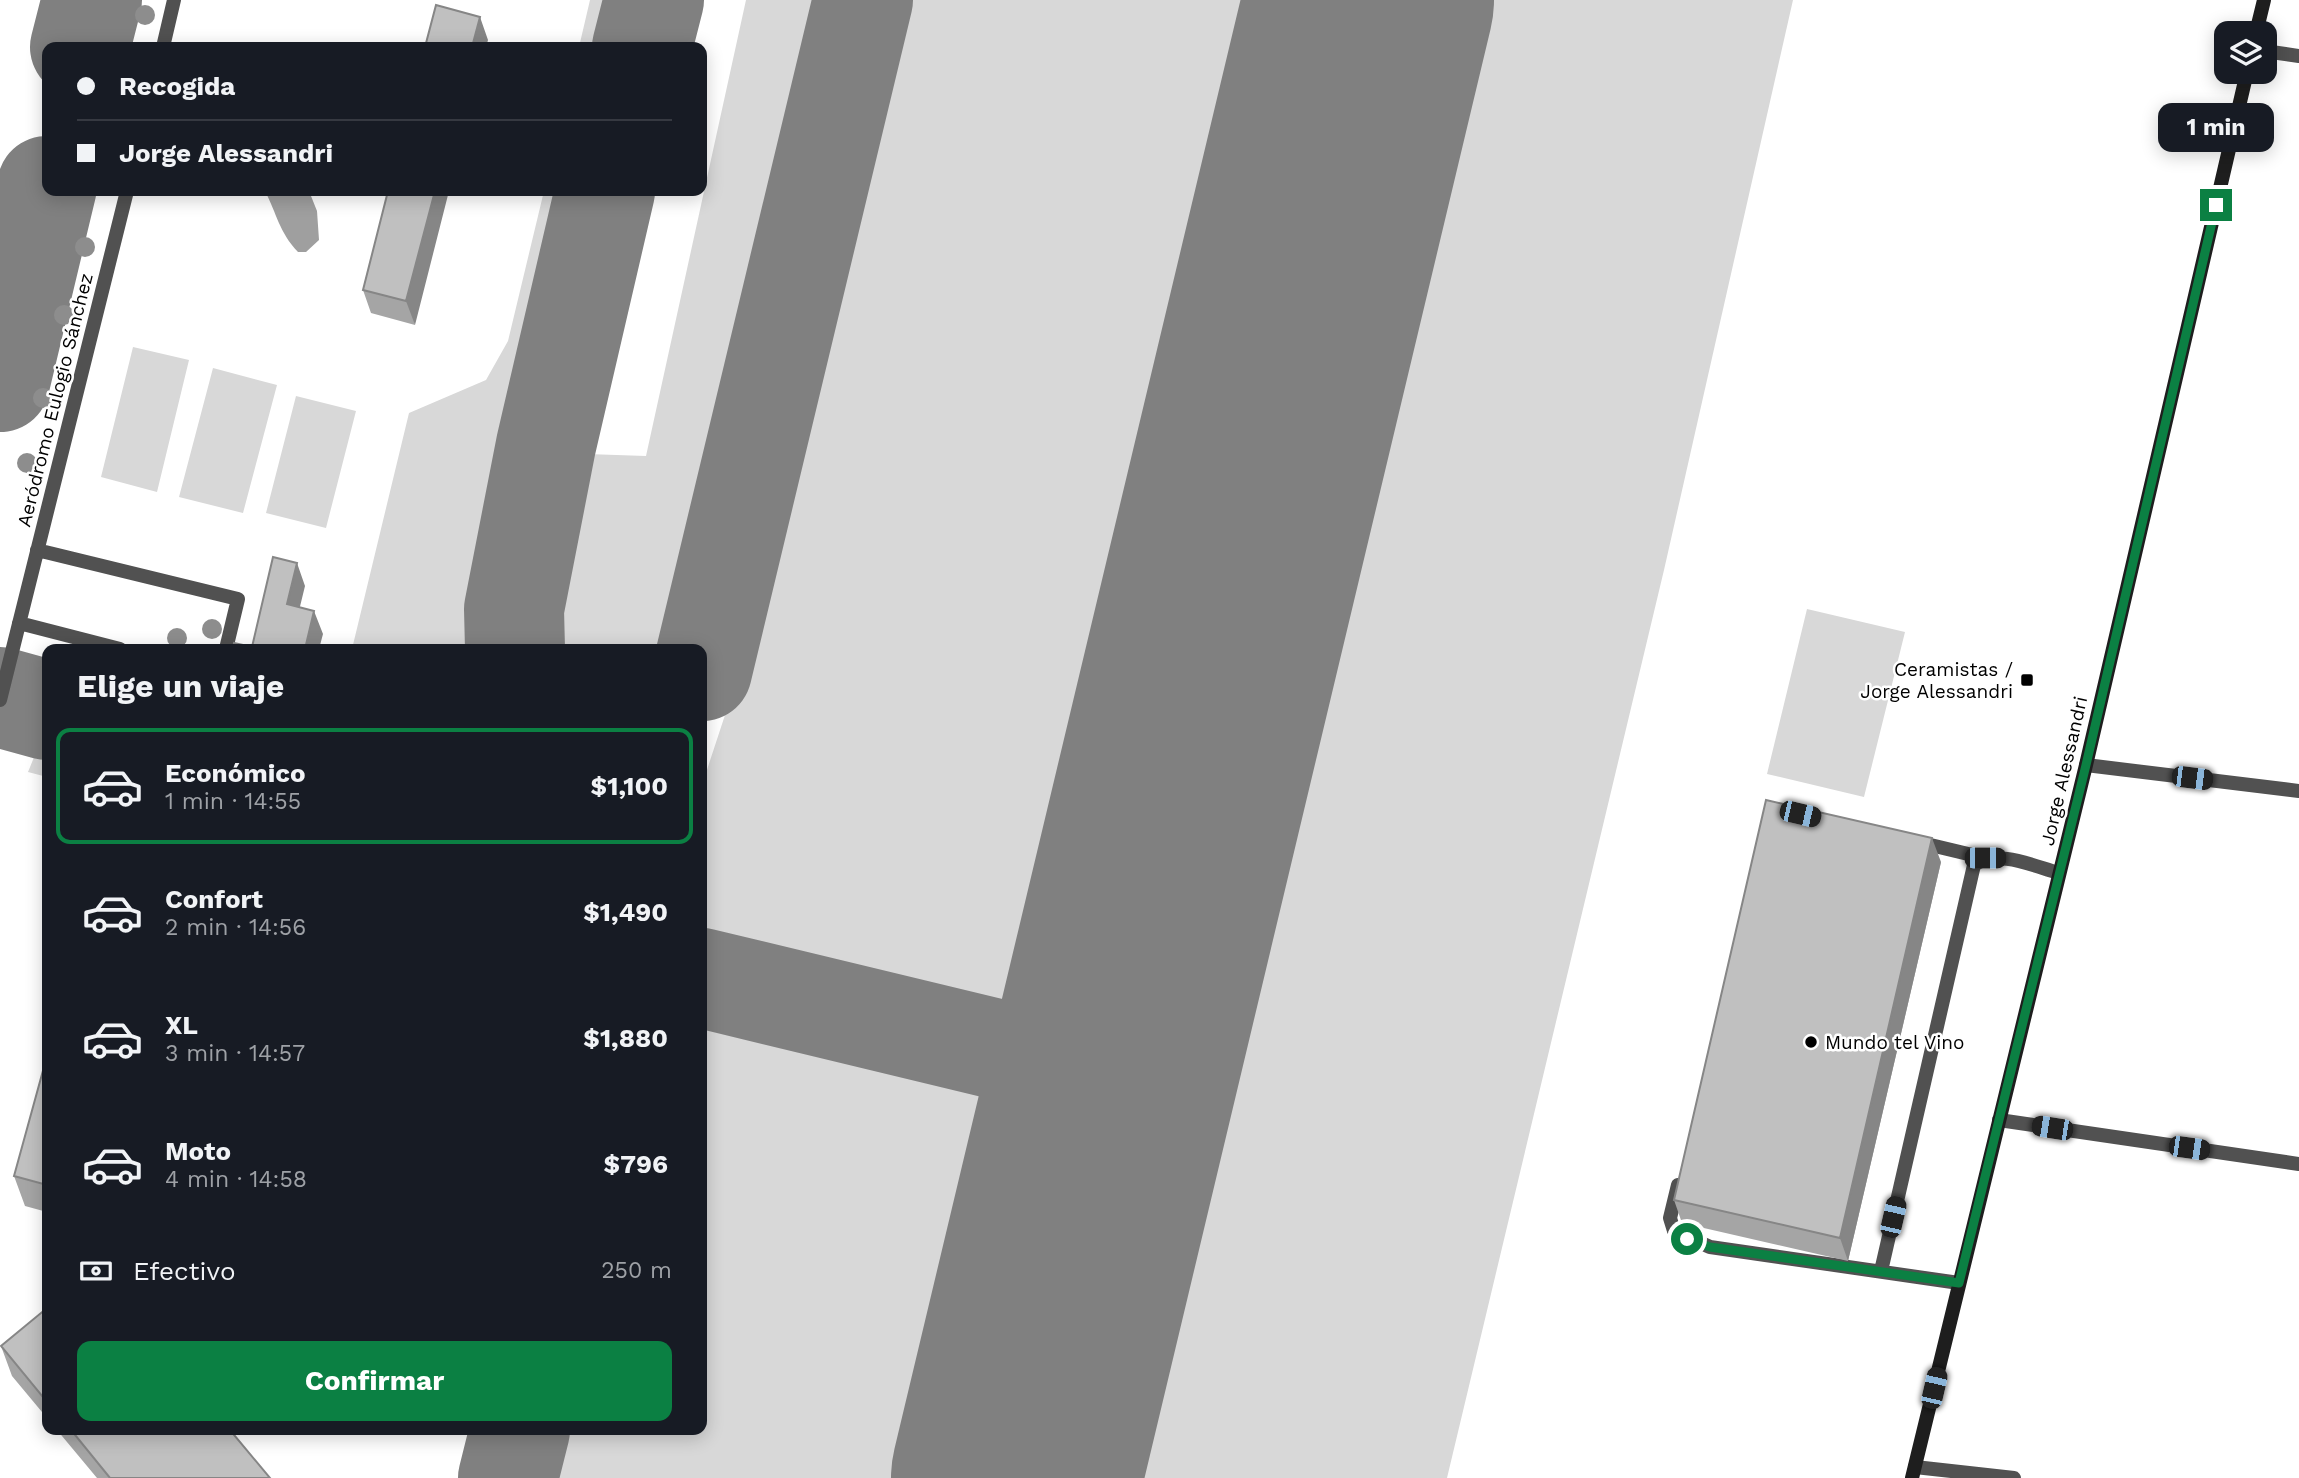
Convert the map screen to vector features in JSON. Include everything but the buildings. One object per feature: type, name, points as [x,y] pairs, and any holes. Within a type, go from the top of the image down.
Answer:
[{"type":"main road","points":[[2259,21],[2264,0]]},
{"type":"main road","name":"Jorge Alessandri","points":[[1913,1472],[2086,765],[2244,84]]},
{"type":"street","points":[[164,42],[174,0]]},
{"type":"street","points":[[2277,53],[2299,56]]},
{"type":"street","name":"Aeródromo Eulogio Sánchez","points":[[0,700],[126,196]]},
{"type":"street","points":[[37,550],[238,599],[227,644]]},
{"type":"street","points":[[19,623],[101,644]]},
{"type":"street","points":[[2086,765],[2299,791]]},
{"type":"street","points":[[1906,839],[2059,873]]},
{"type":"street","points":[[1881,1271],[1974,865],[1985,858]]},
{"type":"street","points":[[1999,1120],[2299,1164]]},
{"type":"street","points":[[1683,1164],[1670,1218],[1674,1231],[1687,1239],[1710,1247],[1959,1283]]},
{"type":"street","points":[[1913,1472],[2014,1478]]},
{"type":"shaded area","points":[[590,0],[629,0],[617,42],[580,42]]},
{"type":"shaded area","points":[[746,0],[836,0],[686,644],[536,644],[537,592],[557,453],[646,456],[703,196],[707,196],[707,178]]},
{"type":"shaded area","points":[[891,0],[1287,0],[1044,1022],[707,938],[707,770],[725,715]]},
{"type":"shaded area","points":[[1477,0],[1793,0],[1664,570],[1447,1478],[1125,1478]]},
{"type":"shaded area","points":[[267,196],[311,196],[317,211],[319,240],[306,252],[298,252],[279,223]]},
{"type":"shaded area","points":[[543,196],[578,196],[524,397],[499,620],[499,644],[353,644],[409,413],[486,380],[508,341]]},
{"type":"shaded area","points":[[133,347],[189,360],[157,492],[101,477]]},
{"type":"shaded area","points":[[213,368],[277,385],[243,513],[179,497]]},
{"type":"shaded area","points":[[296,396],[356,411],[326,528],[266,513]]},
{"type":"shaded area","points":[[1807,609],[1905,632],[1864,797],[1767,774]]},
{"type":"shaded area","points":[[37,750],[42,751],[42,776],[28,772]]},
{"type":"shaded area","points":[[707,1013],[1024,1094],[935,1478],[549,1478],[560,1435],[707,1435]]},
{"type":"taxiway","points":[[81,42],[92,0]]},
{"type":"taxiway","points":[[643,42],[654,0]]},
{"type":"taxiway","points":[[707,650],[863,0]]},
{"type":"taxiway","points":[[0,382],[45,196]]},
{"type":"taxiway","points":[[515,644],[514,609],[546,445],[604,196]]},
{"type":"taxiway","points":[[0,697],[42,709]]},
{"type":"taxiway","points":[[707,979],[1112,1077]]},
{"type":"taxiway","points":[[508,1478],[519,1435]]},
{"type":"runway","points":[[1016,1478],[1369,0]]},
{"type":"place","name":"Ceramistas / Jorge Alessandri","points":[[2027,680]]},
{"type":"place","name":"Mundo tel Vino","points":[[1811,1042]]},
{"type":"route","points":[[1687,1239],[1710,1247],[1959,1283],[2086,765],[2216,205]]}]
